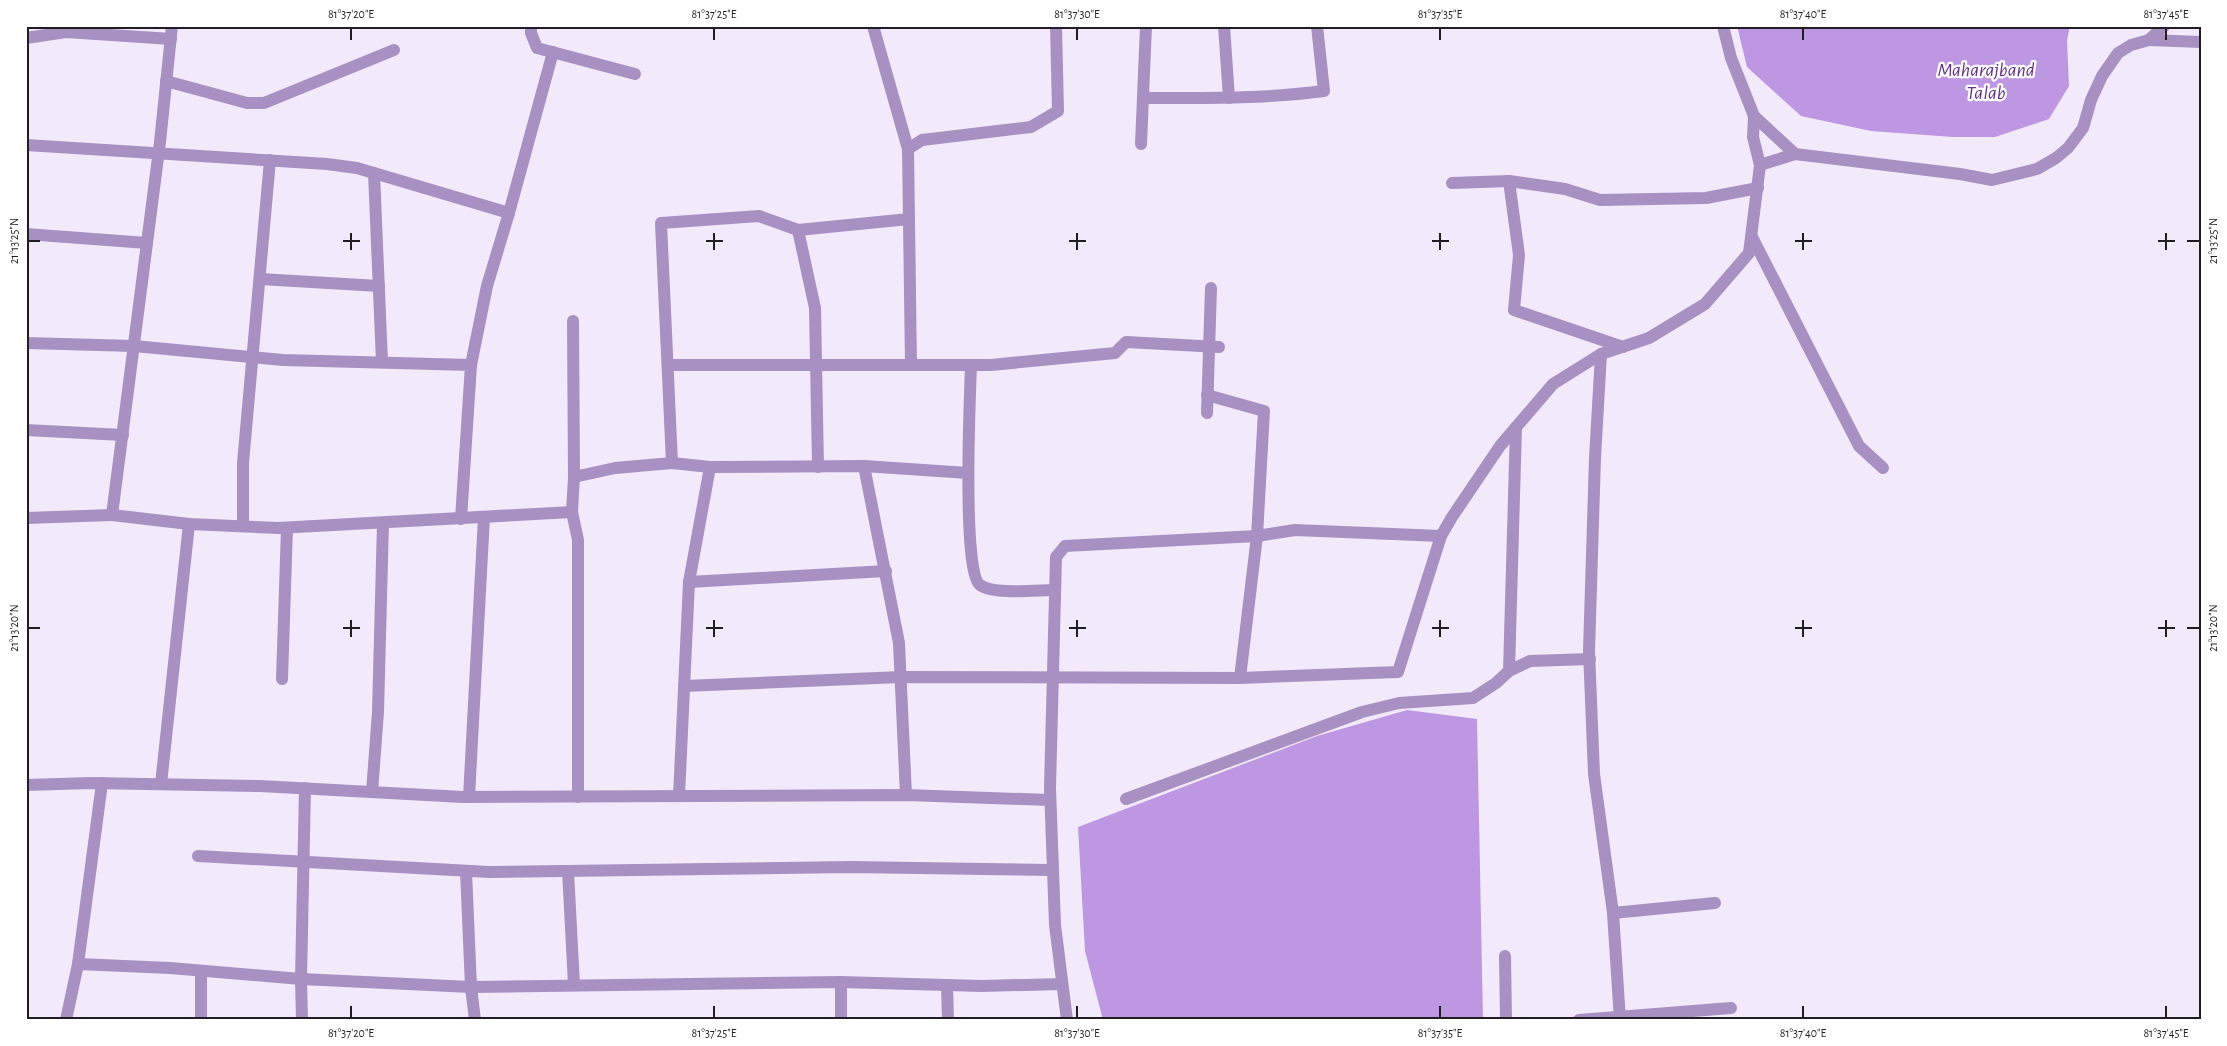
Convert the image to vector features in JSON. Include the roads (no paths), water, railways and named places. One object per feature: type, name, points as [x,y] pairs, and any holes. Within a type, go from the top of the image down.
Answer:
[{"type":"street","points":[[531,26],[531,33],[536,48],[635,74]]},
{"type":"street","points":[[873,26],[908,149],[911,365]]},
{"type":"street","points":[[908,149],[922,140],[1031,127],[1058,111],[1056,26]]},
{"type":"street","points":[[1141,144],[1146,26]]},
{"type":"street","points":[[1224,26],[1229,98]]},
{"type":"street","points":[[1143,98],[1229,98],[1296,95],[1324,91],[1317,26]]},
{"type":"street","points":[[684,686],[901,677],[1240,678],[1398,672],[1441,536],[1500,446],[1553,384],[1601,354],[1649,338],[1705,304],[1749,253],[1760,166],[1754,137],[1754,116],[1731,58],[1724,26]]},
{"type":"street","points":[[2149,40],[2164,26]]},
{"type":"street","points":[[26,38],[66,32],[172,33],[159,152],[112,515]]},
{"type":"street","points":[[1760,166],[1795,154],[1960,174],[1992,180],[2037,169],[2062,153],[2082,128],[2091,100],[2102,76],[2118,53],[2131,45],[2149,40],[2201,42]]},
{"type":"street","points":[[166,81],[247,103],[264,103],[394,50]]},
{"type":"street","points":[[461,519],[471,364],[487,286],[553,52]]},
{"type":"street","points":[[1754,116],[1795,154]]},
{"type":"street","points":[[26,144],[328,164],[374,173],[509,213]]},
{"type":"street","points":[[242,526],[242,463],[270,160]]},
{"type":"street","points":[[374,173],[382,362]]},
{"type":"street","points":[[1452,183],[1509,181],[1565,190],[1600,200],[1706,198],[1758,188]]},
{"type":"street","points":[[1509,181],[1519,255],[1514,310],[1623,347]]},
{"type":"street","points":[[672,463],[661,223],[759,216],[798,230],[909,219]]},
{"type":"street","points":[[798,230],[815,308],[818,466]]},
{"type":"street","points":[[26,234],[147,243]]},
{"type":"street","points":[[1751,236],[1859,446],[1883,468]]},
{"type":"street","points":[[260,279],[379,286]]},
{"type":"street","points":[[1207,413],[1207,395],[1214,346],[1211,288]]},
{"type":"street","points":[[573,321],[574,477],[572,512],[578,540],[578,797]]},
{"type":"street","points":[[668,365],[971,365],[1115,352],[1126,342],[1214,346]]},
{"type":"street","points":[[26,343],[134,346],[253,357],[471,364]]},
{"type":"street","points":[[1601,354],[1593,506],[1590,659],[1594,774],[1613,913],[1620,1018]]},
{"type":"street","points":[[971,365],[968,473],[972,565],[977,583],[982,587],[995,590],[1055,590]]},
{"type":"street","points":[[1207,395],[1264,411],[1257,536],[1240,678]]},
{"type":"street","points":[[1509,671],[1516,427]]},
{"type":"street","points":[[26,430],[123,435]]},
{"type":"street","points":[[574,477],[615,468],[672,463],[710,467],[864,466],[968,473]]},
{"type":"street","points":[[864,466],[899,643],[906,796]]},
{"type":"street","points":[[679,796],[689,582],[710,467]]},
{"type":"street","points":[[26,518],[112,515],[189,524],[287,528],[572,512]]},
{"type":"street","points":[[469,797],[484,517]]},
{"type":"street","points":[[372,792],[378,712],[383,523]]},
{"type":"street","points":[[161,784],[189,524]]},
{"type":"street","points":[[282,679],[287,528]]},
{"type":"street","points":[[1067,1020],[1055,925],[1050,800],[1056,557],[1065,546],[1257,536],[1295,530],[1441,536]]},
{"type":"street","points":[[689,582],[886,570]]},
{"type":"street","points":[[1126,799],[1362,712],[1398,703],[1472,698],[1496,683],[1509,671],[1530,660],[1590,659]]},
{"type":"street","points":[[66,1020],[78,964],[102,783]]},
{"type":"street","points":[[26,785],[161,784],[305,788],[469,797],[906,796],[1050,800]]},
{"type":"street","points":[[302,1020],[301,979],[305,788]]},
{"type":"street","points":[[198,856],[466,871],[851,866],[1052,870]]},
{"type":"street","points":[[466,871],[471,987],[475,1020]]},
{"type":"street","points":[[568,871],[574,985]]},
{"type":"street","points":[[1613,913],[1714,903]]},
{"type":"street","points":[[1505,956],[1506,1020]]},
{"type":"street","points":[[78,964],[301,979],[471,987],[840,982],[947,985],[1062,984]]},
{"type":"street","points":[[201,1020],[202,971]]},
{"type":"street","points":[[840,982],[841,1020]]},
{"type":"street","points":[[947,985],[948,1020]]},
{"type":"street","points":[[1579,1020],[1731,1008]]},
{"type":"water","name":"Maharajband Talab","points":[[1737,26],[2070,26],[2067,40],[2069,86],[2049,119],[1995,137],[1953,137],[1871,131],[1801,116],[1747,67]]},
{"type":"water","points":[[1407,710],[1477,719],[1483,1020],[1103,1020],[1085,951],[1078,827],[1317,736]]}]
